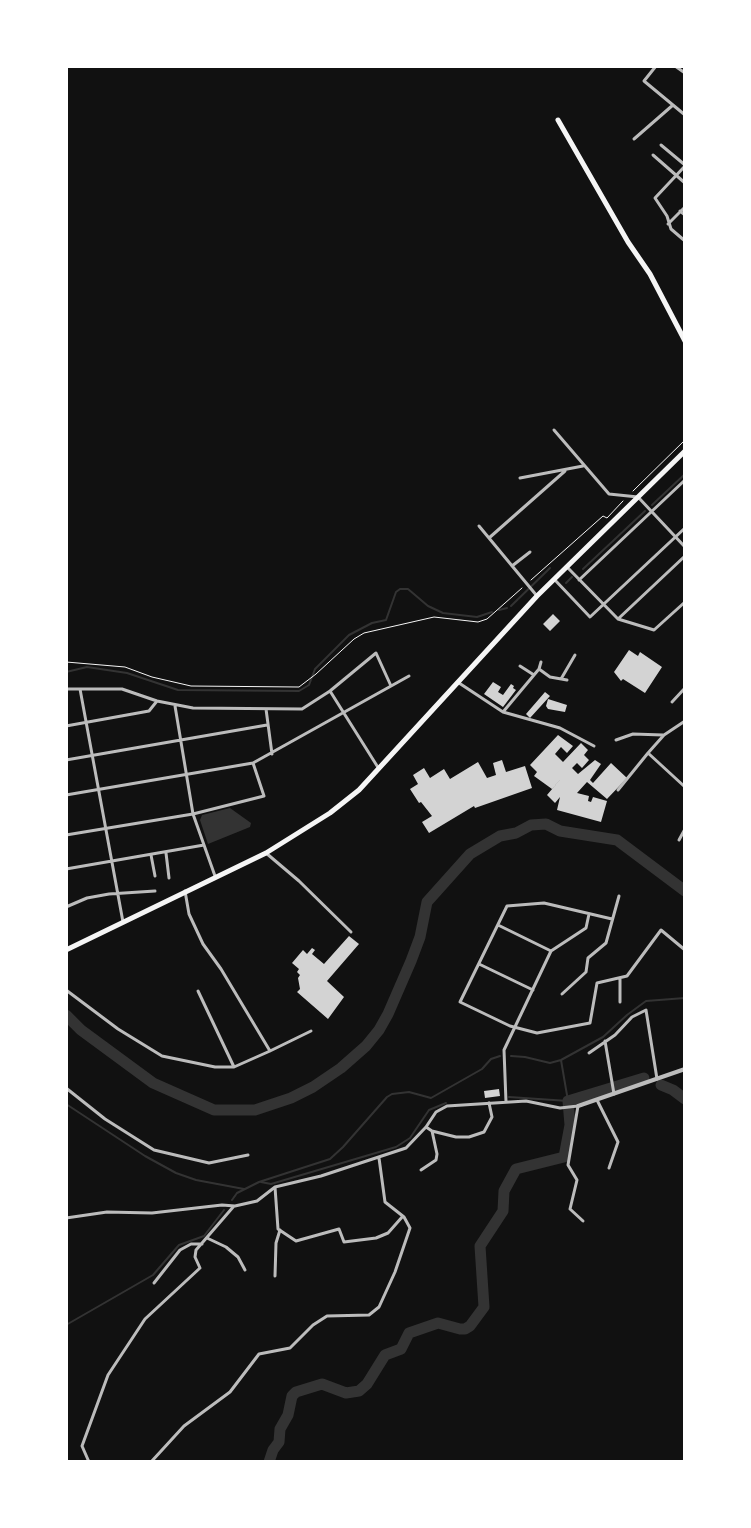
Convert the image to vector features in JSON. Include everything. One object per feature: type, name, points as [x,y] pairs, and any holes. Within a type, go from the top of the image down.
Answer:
[{"type":"main road","points":[[558,120],[628,242],[650,274],[685,341]]},
{"type":"main road","points":[[66,950],[266,852],[330,813],[359,790],[459,683],[536,596],[685,451]]},
{"type":"street","points":[[656,66],[644,81],[685,115]]},
{"type":"street","points":[[675,66],[685,73]]},
{"type":"street","points":[[634,140],[673,105]]},
{"type":"street","points":[[661,145],[685,165],[655,198],[667,216],[668,224],[685,241]]},
{"type":"street","points":[[653,155],[685,183]]},
{"type":"street","points":[[668,224],[685,207]]},
{"type":"street","points":[[680,211],[685,215]]},
{"type":"street","points":[[554,430],[609,494],[638,497],[685,547]]},
{"type":"street","points":[[520,478],[565,471],[583,466]]},
{"type":"street","points":[[490,538],[565,471]]},
{"type":"street","points":[[579,580],[685,480]]},
{"type":"street","points":[[479,526],[536,596]]},
{"type":"street","points":[[554,580],[590,617],[685,528]]},
{"type":"street","points":[[512,566],[530,552]]},
{"type":"street","points":[[618,619],[685,556]]},
{"type":"street","points":[[567,567],[618,619],[654,630],[685,602]]},
{"type":"street","points":[[66,689],[122,688],[157,702],[175,706],[266,709],[302,708],[330,691],[376,654],[391,686]]},
{"type":"street","points":[[561,679],[575,655]]},
{"type":"street","points":[[503,712],[534,675],[541,662]]},
{"type":"street","points":[[520,666],[534,675]]},
{"type":"street","points":[[538,669],[550,677],[567,680]]},
{"type":"street","points":[[66,795],[252,763],[272,754],[408,676]]},
{"type":"street","points":[[459,683],[503,712],[560,728],[594,746]]},
{"type":"street","points":[[672,702],[685,688]]},
{"type":"street","points":[[80,689],[123,922]]},
{"type":"street","points":[[330,691],[380,769]]},
{"type":"street","points":[[66,726],[149,711],[157,702]]},
{"type":"street","points":[[175,706],[194,814],[216,876]]},
{"type":"street","points":[[266,709],[272,754]]},
{"type":"street","points":[[618,790],[664,735],[685,721]]},
{"type":"street","points":[[66,760],[267,725]]},
{"type":"street","points":[[616,740],[633,734],[664,735]]},
{"type":"street","points":[[648,753],[685,787]]},
{"type":"street","points":[[66,835],[194,814],[264,796],[252,763]]},
{"type":"street","points":[[679,840],[685,829]]},
{"type":"street","points":[[66,869],[112,863],[204,845]]},
{"type":"street","points":[[166,852],[170,878]]},
{"type":"street","points":[[266,852],[351,932]]},
{"type":"street","points":[[151,855],[155,876]]},
{"type":"street","points":[[66,873],[66,883]]},
{"type":"street","points":[[66,907],[87,898],[118,893],[155,891]]},
{"type":"street","points":[[185,891],[189,914],[203,944],[221,968],[270,1051]]},
{"type":"street","points":[[562,994],[586,972],[588,958],[606,944],[619,896]]},
{"type":"street","points":[[612,919],[544,903],[507,906],[460,1002],[514,1028],[537,1033],[590,1023],[597,983],[627,976],[661,930],[685,950]]},
{"type":"street","points":[[506,1102],[504,1050],[551,951],[586,928],[589,914]]},
{"type":"street","points":[[498,925],[551,951]]},
{"type":"street","points":[[479,964],[533,990]]},
{"type":"street","points":[[620,978],[620,1002]]},
{"type":"street","points":[[66,990],[110,1023],[162,1056],[216,1067],[234,1066],[311,1031]]},
{"type":"street","points":[[198,991],[234,1066]]},
{"type":"street","points":[[588,1053],[615,1034],[632,1017],[646,1010],[657,1079]]},
{"type":"street","points":[[605,1041],[613,1090]]},
{"type":"street","points":[[66,1218],[107,1212],[152,1213],[222,1205],[235,1206],[257,1201],[275,1187],[379,1158],[406,1148],[426,1127],[436,1112],[448,1106],[526,1101],[566,1108],[597,1100],[613,1090],[657,1079],[685,1069]]},
{"type":"street","points":[[66,1088],[105,1119],[154,1150],[209,1163],[248,1155]]},
{"type":"street","points":[[597,1100],[618,1142],[609,1168]]},
{"type":"street","points":[[426,1127],[432,1131],[456,1137],[469,1137],[484,1132],[492,1118],[489,1103]]},
{"type":"street","points":[[578,1106],[568,1165],[577,1180],[570,1209],[583,1221]]},
{"type":"street","points":[[421,1170],[436,1160],[438,1154],[432,1131]]},
{"type":"street","points":[[151,1462],[184,1426],[230,1392],[259,1354],[290,1348],[313,1325],[327,1316],[369,1315],[378,1307],[395,1272],[410,1228],[409,1223],[403,1216],[385,1202],[379,1158]]},
{"type":"street","points":[[275,1187],[280,1230],[276,1243],[276,1276]]},
{"type":"street","points":[[89,1462],[82,1446],[108,1375],[145,1319],[200,1268],[195,1257],[196,1250],[235,1206]]},
{"type":"street","points":[[280,1230],[298,1241],[340,1229],[344,1242],[376,1238],[388,1233],[403,1216]]},
{"type":"street","points":[[208,1238],[226,1247],[238,1257],[244,1270]]},
{"type":"street","points":[[154,1283],[180,1250],[190,1244],[202,1244]]},
{"type":"path","points":[[66,662],[125,667],[152,677],[191,686],[299,687],[354,639],[364,633],[434,617],[478,622],[487,619],[529,587],[603,516],[607,518],[685,440]]},
{"type":"shaded area","points":[[230,808],[251,823],[250,827],[208,844],[200,820],[202,815]]},
{"type":"building","points":[[553,614],[560,621],[550,631],[543,624]]},
{"type":"building","points":[[629,650],[638,656],[640,652],[662,667],[645,693],[623,679],[621,681],[614,672]]},
{"type":"building","points":[[493,682],[501,687],[498,692],[503,695],[511,684],[516,690],[503,707],[484,694]]},
{"type":"building","points":[[545,692],[550,696],[530,718],[526,714]]},
{"type":"building","points":[[548,699],[567,705],[565,712],[548,709],[546,706]]},
{"type":"building","points":[[558,735],[573,746],[567,753],[561,747],[555,754],[563,762],[581,743],[588,750],[584,755],[589,760],[582,768],[577,763],[572,768],[578,774],[595,760],[601,764],[590,780],[593,783],[611,763],[627,778],[607,799],[587,782],[577,793],[589,796],[588,801],[591,802],[593,797],[607,801],[601,822],[557,810],[560,797],[555,803],[547,795],[564,775],[552,789],[534,776],[537,772],[530,765]]},
{"type":"building","points":[[502,760],[506,772],[525,766],[532,788],[475,808],[474,806],[429,833],[422,822],[432,816],[421,802],[419,803],[410,789],[418,784],[413,775],[424,768],[430,778],[444,769],[450,779],[478,762],[487,778],[496,775],[493,763]]},
{"type":"building","points":[[349,936],[359,944],[327,981],[344,997],[328,1019],[297,992],[300,989],[298,978],[300,975],[297,972],[299,969],[292,963],[303,950],[307,954],[312,948],[315,950],[312,954],[324,964]]},
{"type":"building","points":[[499,1089],[500,1096],[485,1098],[484,1091]]},
{"type":"waterway","points":[[652,505],[685,474]]},
{"type":"waterway","points":[[583,569],[645,511]]},
{"type":"waterway","points":[[511,606],[550,568]]},
{"type":"waterway","points":[[566,583],[572,577]]},
{"type":"waterway","points":[[66,672],[87,667],[127,673],[178,690],[299,691],[309,685],[315,669],[349,635],[372,623],[386,620],[396,592],[400,589],[408,589],[428,606],[443,613],[477,617],[492,612]]},
{"type":"waterway","points":[[499,610],[507,608]]},
{"type":"waterway","points":[[66,1015],[81,1030],[153,1083],[214,1110],[255,1110],[291,1098],[313,1087],[341,1068],[366,1046],[379,1030],[388,1014],[411,961],[420,937],[427,902],[470,854],[500,836],[516,833],[531,825],[546,824],[560,831],[617,840],[685,891]]},
{"type":"waterway","points":[[511,1056],[550,1063],[561,1060],[603,1037],[646,1001],[685,998]]},
{"type":"waterway","points":[[232,1200],[237,1193],[259,1182],[330,1159],[387,1097],[392,1094],[409,1092],[431,1098],[482,1069],[491,1059],[500,1056]]},
{"type":"waterway","points":[[509,1097],[568,1101],[561,1060]]},
{"type":"waterway","points":[[269,1462],[273,1450],[279,1442],[280,1429],[288,1415],[292,1396],[296,1392],[322,1384],[346,1393],[359,1391],[367,1384],[385,1355],[401,1349],[409,1333],[438,1323],[460,1329],[470,1326],[484,1307],[480,1246],[503,1211],[504,1191],[516,1169],[564,1157],[570,1125],[568,1101],[644,1078]]},
{"type":"waterway","points":[[661,1085],[673,1090],[685,1099]]},
{"type":"waterway","points":[[261,1182],[271,1184],[396,1147],[410,1138],[429,1110],[446,1103]]},
{"type":"waterway","points":[[66,1104],[145,1156],[176,1173],[196,1180],[244,1189]]},
{"type":"waterway","points":[[66,1325],[153,1275],[179,1245],[204,1236],[224,1210]]}]
